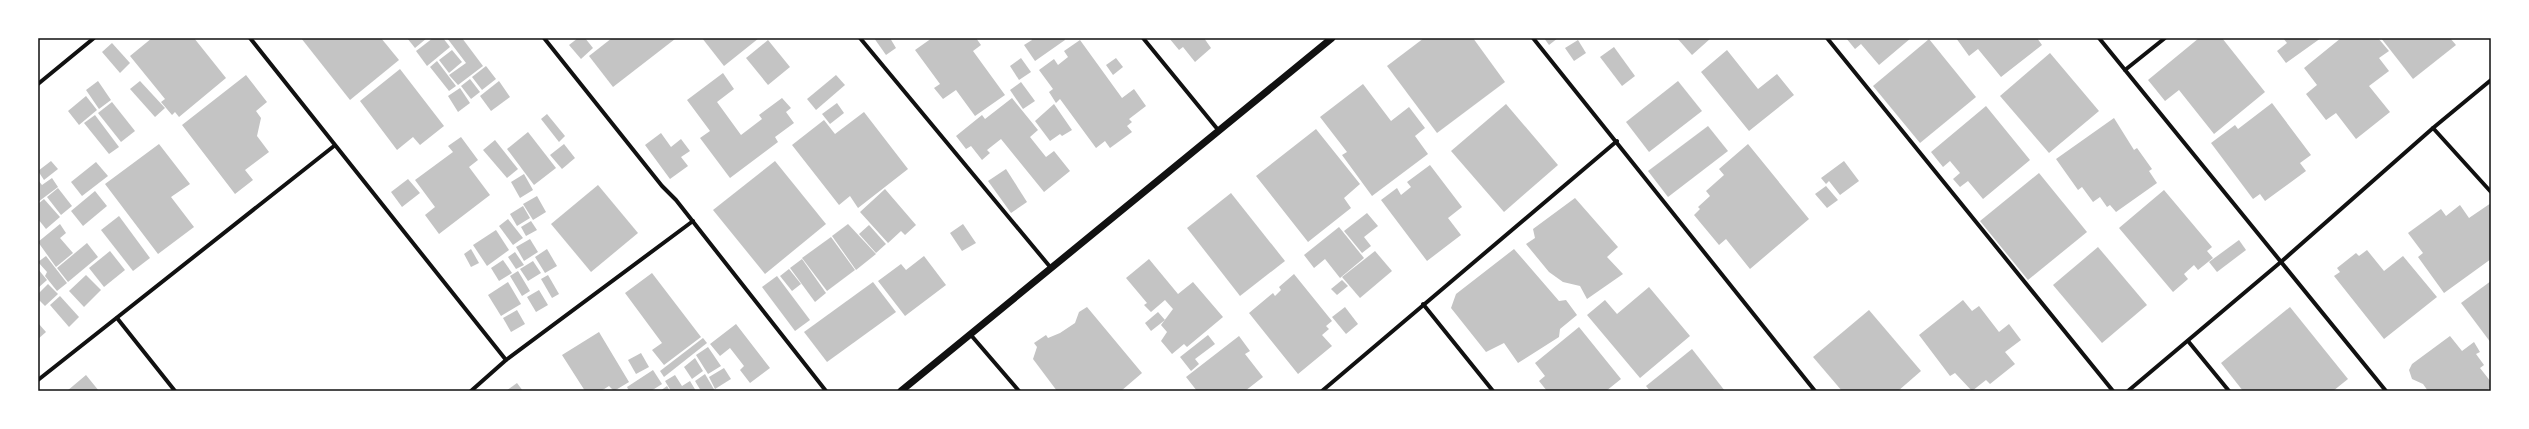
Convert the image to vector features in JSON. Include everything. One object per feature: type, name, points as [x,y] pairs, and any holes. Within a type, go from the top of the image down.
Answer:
[{"type":"street","points":[[38,84],[94,38]]},
{"type":"street","points":[[250,38],[334,146],[506,360]]},
{"type":"street","points":[[544,38],[693,221],[826,391]]},
{"type":"street","points":[[860,38],[1051,268]]},
{"type":"street","points":[[1144,38],[1219,131]]},
{"type":"street","points":[[901,391],[1332,38]]},
{"type":"street","points":[[1533,38],[1617,141],[1815,391]]},
{"type":"street","points":[[1827,38],[2113,391]]},
{"type":"street","points":[[2099,38],[2282,261],[2386,391]]},
{"type":"street","points":[[2125,70],[2165,38]]},
{"type":"street","points":[[2128,391],[2282,261],[2433,128],[2491,80]]},
{"type":"street","points":[[2433,128],[2491,192]]},
{"type":"street","points":[[1322,391],[1617,141]]},
{"type":"street","points":[[38,380],[334,146]]},
{"type":"street","points":[[471,391],[506,360],[693,221]]},
{"type":"street","points":[[1423,304],[1493,391]]},
{"type":"street","points":[[117,318],[175,391]]},
{"type":"street","points":[[970,334],[1018,391]]},
{"type":"street","points":[[2188,341],[2229,391]]},
{"type":"building","points":[[152,38],[194,38],[226,78],[179,117],[175,112],[172,115],[161,102],[165,99],[130,56]]},
{"type":"building","points":[[301,38],[381,38],[399,60],[350,100]]},
{"type":"building","points":[[407,38],[427,38],[415,48]]},
{"type":"building","points":[[433,38],[443,38],[450,47],[427,66],[416,51]]},
{"type":"building","points":[[447,38],[462,38],[483,66],[458,85],[449,75],[466,63]]},
{"type":"building","points":[[578,38],[585,38],[593,48],[581,59],[569,45]]},
{"type":"building","points":[[612,38],[675,39],[613,87],[589,56]]},
{"type":"building","points":[[702,38],[759,38],[724,66]]},
{"type":"building","points":[[874,38],[890,38],[896,48],[886,55]]},
{"type":"building","points":[[932,38],[976,38],[981,45],[973,51],[1005,95],[975,116],[956,90],[943,99],[934,88],[940,84],[915,50]]},
{"type":"building","points":[[1031,38],[1064,38],[1065,40],[1035,61],[1024,45],[1032,40]]},
{"type":"building","points":[[1169,38],[1204,38],[1211,48],[1195,62],[1183,47],[1179,50]]},
{"type":"building","points":[[1424,38],[1473,38],[1505,82],[1437,133],[1387,66]]},
{"type":"building","points":[[1544,38],[1558,38],[1549,45]]},
{"type":"building","points":[[1677,38],[1711,38],[1692,55]]},
{"type":"building","points":[[1846,38],[1911,38],[1879,65],[1861,44],[1855,49]]},
{"type":"building","points":[[1956,38],[2037,38],[2042,45],[2001,77],[1978,49],[1969,56]]},
{"type":"building","points":[[2199,38],[2222,38],[2265,92],[2214,134],[2179,90],[2165,101],[2148,80]]},
{"type":"building","points":[[2283,38],[2321,38],[2286,63],[2277,51],[2287,43]]},
{"type":"building","points":[[2341,38],[2378,38],[2389,51],[2379,58],[2389,71],[2369,86],[2390,112],[2356,139],[2336,113],[2326,120],[2306,94],[2317,85],[2304,68]]},
{"type":"building","points":[[2381,38],[2450,38],[2456,45],[2413,79]]},
{"type":"building","points":[[1929,39],[1976,97],[1920,143],[1873,86]]},
{"type":"building","points":[[768,40],[790,67],[768,85],[746,58]]},
{"type":"building","points":[[1080,40],[1122,98],[1134,89],[1146,106],[1129,119],[1132,122],[1127,126],[1132,132],[1110,148],[1105,141],[1096,148],[1060,99],[1056,103],[1049,92],[1053,89],[1039,70],[1054,59],[1058,65],[1068,57],[1064,51]]},
{"type":"building","points":[[1578,40],[1586,53],[1574,61],[1565,48]]},
{"type":"building","points":[[112,43],[130,63],[120,73],[102,52]]},
{"type":"building","points":[[1614,47],[1635,76],[1622,86],[1600,57]]},
{"type":"building","points":[[452,50],[462,62],[449,73],[439,60]]},
{"type":"building","points":[[1727,50],[1758,89],[1777,74],[1794,95],[1749,131],[1701,72]]},
{"type":"building","points":[[2050,53],[2099,111],[2049,153],[2000,96]]},
{"type":"building","points":[[1021,58],[1031,72],[1019,80],[1010,66]]},
{"type":"building","points":[[1116,58],[1123,67],[1113,75],[1106,65]]},
{"type":"building","points":[[437,61],[456,86],[449,91],[430,67]]},
{"type":"building","points":[[486,66],[496,79],[482,90],[472,77]]},
{"type":"building","points":[[400,69],[444,126],[420,145],[413,137],[397,150],[360,101]]},
{"type":"building","points":[[723,73],[734,89],[717,102],[741,135],[762,119],[759,115],[782,98],[791,108],[786,112],[794,123],[775,137],[778,142],[730,178],[700,138],[710,131],[687,100]]},
{"type":"building","points":[[246,75],[267,102],[256,111],[261,118],[257,136],[269,152],[245,170],[253,180],[235,194],[182,125]]},
{"type":"building","points":[[836,75],[845,85],[816,110],[807,99]]},
{"type":"building","points":[[470,79],[480,92],[471,99],[461,86]]},
{"type":"building","points":[[98,81],[111,100],[99,109],[86,90]]},
{"type":"building","points":[[140,81],[165,108],[155,117],[130,89]]},
{"type":"building","points":[[499,81],[510,97],[491,111],[480,96]]},
{"type":"building","points":[[1678,81],[1702,111],[1649,152],[1626,122]]},
{"type":"building","points":[[1021,82],[1035,101],[1023,109],[1010,90]]},
{"type":"building","points":[[1363,84],[1391,121],[1409,107],[1425,128],[1415,136],[1428,154],[1372,196],[1342,155],[1347,152],[1320,117]]},
{"type":"building","points":[[460,88],[470,103],[458,112],[448,96]]},
{"type":"building","points":[[86,96],[97,110],[79,125],[68,111]]},
{"type":"building","points":[[1012,98],[1038,130],[1030,137],[1046,157],[1054,151],[1070,171],[1044,192],[1001,139],[987,150],[990,153],[982,160],[971,146],[966,149],[956,136],[982,115],[985,119]]},
{"type":"building","points":[[112,102],[135,131],[121,142],[98,113]]},
{"type":"building","points":[[837,103],[844,113],[830,124],[822,114]]},
{"type":"building","points":[[2272,103],[2311,155],[2300,163],[2306,171],[2265,201],[2260,194],[2253,199],[2211,143],[2235,125],[2238,129]]},
{"type":"building","points":[[1054,104],[1072,130],[1062,136],[1060,134],[1050,141],[1035,121]]},
{"type":"building","points":[[1506,104],[1558,165],[1504,212],[1451,151]]},
{"type":"building","points":[[1986,106],[2030,160],[1983,199],[1968,181],[1960,187],[1953,179],[1960,173],[1950,161],[1943,167],[1931,152]]},
{"type":"building","points":[[864,112],[908,169],[858,208],[850,196],[839,205],[792,145],[824,120],[835,134]]},
{"type":"building","points":[[547,114],[565,136],[559,142],[541,119]]},
{"type":"building","points":[[95,115],[119,147],[109,154],[84,123]]},
{"type":"building","points":[[2114,118],[2134,150],[2137,148],[2152,169],[2149,171],[2157,183],[2116,212],[2110,205],[2107,207],[2100,197],[2093,202],[2082,187],[2078,190],[2056,159]]},
{"type":"building","points":[[1708,126],[1728,151],[1668,197],[1648,171]]},
{"type":"building","points":[[1316,129],[1360,184],[1344,198],[1351,208],[1308,242],[1256,176]]},
{"type":"building","points":[[528,132],[556,168],[534,185],[507,149]]},
{"type":"building","points":[[661,133],[671,147],[681,139],[690,151],[681,157],[688,166],[670,179],[645,145]]},
{"type":"building","points":[[461,137],[478,160],[469,167],[490,195],[439,234],[425,215],[435,207],[415,180],[453,152],[448,146]]},
{"type":"building","points":[[495,140],[518,169],[507,178],[483,150]]},
{"type":"building","points":[[159,144],[190,184],[171,197],[194,227],[158,254],[105,184]]},
{"type":"building","points":[[564,144],[575,158],[562,169],[550,155]]},
{"type":"building","points":[[1748,144],[1809,219],[1750,269],[1726,239],[1719,245],[1694,215],[1700,209],[1698,207],[1710,196],[1706,191],[1724,175],[1719,169]]},
{"type":"building","points":[[51,161],[58,169],[44,180],[38,171]]},
{"type":"building","points":[[775,161],[826,224],[765,274],[713,210]]},
{"type":"building","points":[[1844,161],[1859,181],[1840,195],[1829,181],[1826,184],[1821,178]]},
{"type":"building","points":[[96,162],[108,176],[82,196],[71,182]]},
{"type":"building","points":[[1430,165],[1462,207],[1448,218],[1461,235],[1427,261],[1381,200],[1397,188],[1401,195],[1411,187],[1407,182]]},
{"type":"building","points":[[1006,169],[1027,202],[1011,213],[988,181]]},
{"type":"building","points":[[2039,173],[2087,232],[2028,280],[1980,221]]},
{"type":"building","points":[[524,174],[533,190],[520,198],[511,182]]},
{"type":"building","points":[[52,178],[58,187],[38,202],[38,180],[42,185]]},
{"type":"building","points":[[408,179],[420,193],[402,207],[391,192]]},
{"type":"building","points":[[598,185],[638,233],[591,272],[551,224]]},
{"type":"building","points":[[1826,186],[1838,200],[1827,208],[1815,194]]},
{"type":"building","points":[[58,188],[72,206],[61,215],[47,197]]},
{"type":"building","points":[[885,189],[916,225],[905,235],[901,231],[888,243],[860,212]]},
{"type":"building","points":[[2164,190],[2212,247],[2207,251],[2213,258],[2198,270],[2194,265],[2184,274],[2188,279],[2173,292],[2119,228]]},
{"type":"building","points":[[95,191],[107,206],[83,226],[71,211]]},
{"type":"building","points":[[1231,193],[1285,261],[1240,296],[1187,228]]},
{"type":"building","points":[[537,196],[546,212],[533,220],[523,204]]},
{"type":"building","points":[[1575,198],[1618,247],[1607,257],[1623,274],[1587,299],[1580,286],[1563,282],[1549,272],[1526,244],[1535,238],[1533,229]]},
{"type":"building","points":[[44,199],[60,217],[46,229],[38,219],[38,204]]},
{"type":"building","points":[[2491,203],[2491,259],[2444,293],[2418,257],[2423,253],[2408,233],[2441,209],[2446,216],[2460,205],[2469,218]]},
{"type":"building","points":[[523,206],[530,218],[517,226],[510,214]]},
{"type":"building","points":[[1367,213],[1378,226],[1364,237],[1371,246],[1362,253],[1344,231]]},
{"type":"building","points":[[119,216],[150,258],[133,271],[101,230]]},
{"type":"building","points":[[508,219],[523,238],[513,245],[499,226]]},
{"type":"building","points":[[531,221],[537,230],[526,236],[521,227]]},
{"type":"building","points":[[60,224],[66,233],[60,238],[73,253],[56,267],[38,242]]},
{"type":"building","points":[[848,224],[876,254],[856,270],[832,236]]},
{"type":"building","points":[[963,224],[976,243],[962,251],[950,233]]},
{"type":"building","points":[[869,225],[886,244],[876,253],[859,234]]},
{"type":"building","points":[[1339,227],[1364,258],[1340,278],[1325,259],[1314,268],[1304,255]]},
{"type":"building","points":[[496,230],[509,250],[487,266],[473,245]]},
{"type":"building","points":[[831,237],[855,270],[827,291],[802,258]]},
{"type":"building","points":[[530,239],[538,252],[524,261],[516,247]]},
{"type":"building","points":[[2239,240],[2246,250],[2217,272],[2209,262]]},
{"type":"building","points":[[87,243],[98,257],[68,282],[57,268]]},
{"type":"building","points":[[2098,247],[2147,305],[2102,343],[2053,285]]},
{"type":"building","points":[[471,249],[479,263],[471,267],[464,254]]},
{"type":"building","points":[[547,249],[557,266],[545,273],[535,257]]},
{"type":"building","points":[[1514,249],[1559,301],[1566,300],[1577,315],[1560,329],[1559,337],[1518,363],[1504,343],[1486,352],[1451,308],[1456,294]]},
{"type":"building","points":[[2367,250],[2384,271],[2403,256],[2437,297],[2384,339],[2334,276],[2340,272],[2337,268],[2356,253],[2359,256]]},
{"type":"building","points":[[110,251],[125,270],[104,287],[89,268]]},
{"type":"building","points":[[1375,251],[1392,271],[1360,298],[1342,277]]},
{"type":"building","points":[[515,252],[524,265],[516,269],[508,257]]},
{"type":"building","points":[[46,256],[67,283],[57,291],[45,276],[47,272],[38,262]]},
{"type":"building","points":[[924,256],[946,285],[905,316],[878,281],[901,264],[906,270]]},
{"type":"building","points":[[802,259],[826,293],[815,302],[790,268]]},
{"type":"building","points":[[1149,259],[1178,294],[1193,282],[1223,317],[1187,347],[1184,344],[1172,354],[1161,341],[1167,332],[1161,325],[1173,309],[1165,300],[1151,312],[1144,305],[1147,303],[1126,278]]},
{"type":"building","points":[[503,260],[512,273],[499,281],[491,268]]},
{"type":"building","points":[[533,261],[541,273],[528,281],[520,269]]},
{"type":"building","points":[[38,269],[47,280],[38,288]]},
{"type":"building","points":[[789,269],[801,284],[792,291],[780,276]]},
{"type":"building","points":[[518,271],[530,291],[522,296],[510,276]]},
{"type":"building","points":[[652,273],[701,337],[664,365],[652,350],[662,343],[625,293]]},
{"type":"building","points":[[1294,274],[1332,321],[1326,326],[1329,329],[1322,335],[1332,346],[1298,374],[1249,313],[1273,293],[1275,296],[1281,290],[1279,287]]},
{"type":"building","points":[[86,275],[101,290],[84,307],[69,291]]},
{"type":"building","points":[[548,275],[559,294],[552,298],[541,279]]},
{"type":"building","points":[[777,276],[810,320],[795,331],[762,287]]},
{"type":"building","points":[[1342,280],[1348,286],[1337,295],[1331,289]]},
{"type":"building","points":[[2491,281],[2491,343],[2461,303]]},
{"type":"building","points":[[508,282],[521,304],[501,316],[488,295]]},
{"type":"building","points":[[873,282],[896,312],[827,362],[804,332]]},
{"type":"building","points":[[48,284],[58,294],[45,306],[38,299],[38,294]]},
{"type":"building","points":[[1649,287],[1690,336],[1640,378],[1587,315],[1605,300],[1617,314]]},
{"type":"building","points":[[539,290],[548,305],[536,312],[527,297]]},
{"type":"building","points":[[60,296],[79,317],[69,327],[50,305]]},
{"type":"building","points":[[1963,300],[1972,311],[1979,306],[1999,332],[2009,324],[2021,340],[2005,352],[2015,364],[1990,384],[1986,380],[1972,391],[1955,373],[1950,376],[1919,335]]},
{"type":"building","points":[[1087,307],[1142,373],[1121,391],[1057,391],[1033,359],[1037,347],[1034,343],[1046,335],[1048,338],[1060,333],[1075,323],[1079,312]]},
{"type":"building","points":[[1345,307],[1358,324],[1346,334],[1332,317]]},
{"type":"building","points":[[2290,307],[2348,379],[2333,391],[2243,391],[2221,363]]},
{"type":"building","points":[[517,310],[525,324],[511,332],[503,318]]},
{"type":"building","points":[[1869,310],[1921,371],[1898,391],[1842,391],[1813,357]]},
{"type":"building","points":[[1158,312],[1165,320],[1151,331],[1145,323]]},
{"type":"building","points":[[38,323],[46,332],[38,339]]},
{"type":"building","points":[[736,324],[770,368],[750,383],[740,370],[744,366],[730,348],[720,356],[710,344]]},
{"type":"building","points":[[1579,327],[1621,379],[1606,391],[1547,391],[1539,381],[1545,376],[1535,363]]},
{"type":"building","points":[[599,332],[629,382],[614,391],[609,386],[601,391],[585,391],[562,355]]},
{"type":"building","points":[[1208,335],[1215,344],[1195,359],[1199,364],[1191,371],[1180,357]]},
{"type":"building","points":[[1239,336],[1250,351],[1245,354],[1263,377],[1245,391],[1197,391],[1186,377]]},
{"type":"building","points":[[2450,336],[2462,351],[2474,342],[2480,352],[2476,354],[2484,365],[2480,368],[2491,382],[2491,387],[2486,391],[2428,391],[2423,384],[2412,379],[2409,370],[2412,364]]},
{"type":"building","points":[[703,338],[707,343],[664,377],[660,371]]},
{"type":"building","points":[[708,347],[721,366],[708,374],[696,355]]},
{"type":"building","points":[[1692,349],[1725,391],[1650,391],[1646,386]]},
{"type":"building","points":[[641,353],[649,367],[636,374],[628,360]]},
{"type":"building","points":[[695,358],[703,371],[692,379],[684,367]]},
{"type":"building","points":[[724,368],[731,379],[715,389],[709,377]]},
{"type":"building","points":[[653,370],[662,384],[651,391],[629,391],[627,387]]},
{"type":"building","points":[[705,374],[715,391],[701,391],[695,381]]},
{"type":"building","points":[[86,375],[99,391],[67,391]]},
{"type":"building","points":[[675,375],[682,386],[690,381],[696,391],[671,391],[665,381]]},
{"type":"building","points":[[517,383],[523,391],[506,391]]},
{"type":"building","points":[[667,386],[670,391],[660,391]]}]
